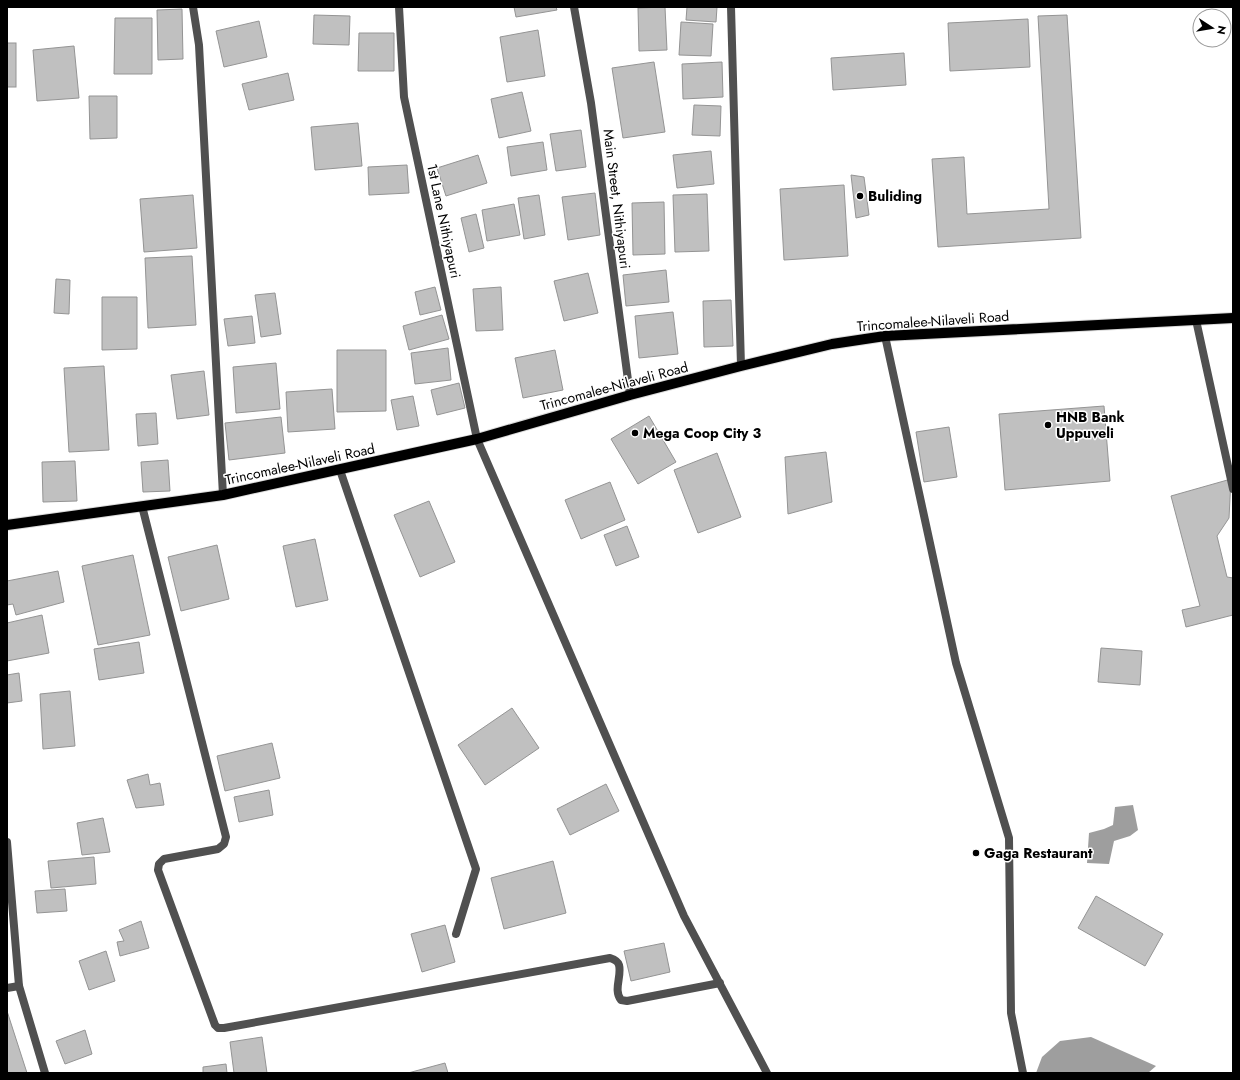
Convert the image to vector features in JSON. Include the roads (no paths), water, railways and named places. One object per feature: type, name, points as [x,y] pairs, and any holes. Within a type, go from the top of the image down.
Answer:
[{"type":"main road","name":"Trincomalee-Nilaveli Road","points":[[7,525],[223,495],[340,470],[477,439],[741,366],[832,344],[885,336],[1233,318]]},
{"type":"street","points":[[193,7],[199,45],[223,495]]},
{"type":"street","name":"1st Lane Nithiyapuri","points":[[399,7],[404,97],[477,439],[684,916],[767,1073]]},
{"type":"street","name":"Main Street, Nithiyapuri","points":[[574,7],[591,102],[630,396]]},
{"type":"street","points":[[731,7],[741,366]]},
{"type":"street","points":[[1196,320],[1233,489]]},
{"type":"street","points":[[885,336],[956,663],[1009,838],[1011,1013],[1023,1073]]},
{"type":"street","points":[[340,470],[476,868],[456,934]]},
{"type":"street","points":[[142,506],[226,837],[224,844],[218,849],[164,860],[159,864],[158,870],[215,1025],[218,1028],[610,958],[616,961],[619,965],[618,996],[621,1000],[720,983]]},
{"type":"street","points":[[7,842],[19,986],[45,1073]]},
{"type":"street","points":[[7,988],[19,986]]},
{"type":"place","name":"Buliding","points":[[860,196]]},
{"type":"place","name":"HNB Bank Uppuveli","points":[[1048,425]]},
{"type":"place","name":"Mega Coop City 3","points":[[635,433]]},
{"type":"place","name":"Gaga Restaurant","points":[[976,853]]}]
